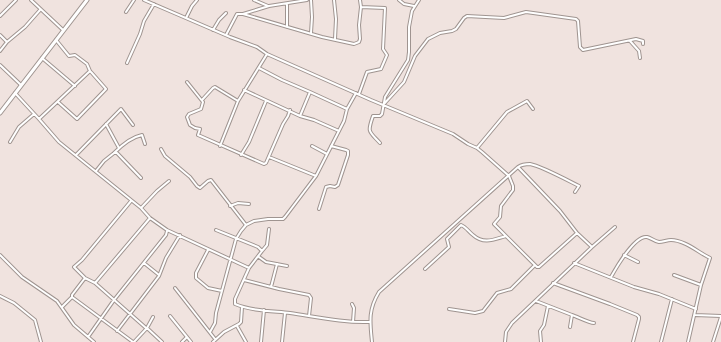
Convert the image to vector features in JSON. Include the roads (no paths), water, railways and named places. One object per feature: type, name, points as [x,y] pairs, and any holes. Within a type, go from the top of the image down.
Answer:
[{"type":"main road","points":[[0,113],[87,0]]},
{"type":"street","points":[[0,16],[16,0]]},
{"type":"street","points":[[31,0],[40,10],[64,30]]},
{"type":"street","points":[[126,12],[134,0]]},
{"type":"street","points":[[144,0],[256,47],[267,54],[453,134],[476,148],[509,176],[513,190],[501,206],[500,217],[494,224],[534,265],[539,267],[577,232]]},
{"type":"street","points":[[186,18],[197,0]]},
{"type":"street","points":[[254,0],[269,6]]},
{"type":"street","points":[[226,35],[236,15],[240,13],[243,14],[269,6],[306,0]]},
{"type":"street","points":[[311,0],[311,33]]},
{"type":"street","points":[[334,0],[336,19],[335,39]]},
{"type":"street","points":[[243,14],[354,44],[359,42],[360,0]]},
{"type":"street","points":[[399,0],[404,4],[414,6]]},
{"type":"street","points":[[380,143],[370,132],[369,128],[373,116],[380,116],[382,114],[385,97],[408,60],[409,27],[412,11],[419,0]]},
{"type":"street","points":[[127,63],[144,21],[154,4]]},
{"type":"street","points":[[287,4],[287,27]]},
{"type":"street","points":[[210,332],[215,323],[220,296],[236,238],[246,225],[258,220],[283,219],[316,176],[344,121],[347,109],[367,72],[380,69],[387,55],[383,49],[385,8],[382,6],[361,7]]},
{"type":"street","points":[[0,51],[40,10]]},
{"type":"street","points":[[213,30],[226,12]]},
{"type":"street","points":[[383,105],[404,82],[415,56],[428,39],[440,33],[456,29],[461,21],[467,16],[504,18],[530,12],[576,19],[578,21],[580,47],[583,50],[630,41],[641,40],[643,41],[643,44]]},
{"type":"street","points":[[0,35],[8,42]]},
{"type":"street","points":[[56,40],[69,56],[75,55],[87,64],[90,71],[106,89],[77,119],[58,102]]},
{"type":"street","points":[[630,41],[639,51],[640,58]]},
{"type":"street","points":[[220,146],[238,101],[267,54]]},
{"type":"street","points":[[42,58],[74,86]]},
{"type":"street","points":[[0,66],[22,85]]},
{"type":"street","points":[[259,68],[347,109]]},
{"type":"street","points":[[39,119],[90,71]]},
{"type":"street","points":[[187,82],[202,100],[203,104],[201,109],[187,115],[190,125],[200,129],[198,134],[199,136],[264,164],[269,157],[290,110]]},
{"type":"street","points":[[202,100],[215,87],[238,101]]},
{"type":"street","points":[[244,90],[266,101],[290,110],[300,116],[314,120],[339,131]]},
{"type":"street","points":[[300,116],[310,92]]},
{"type":"street","points":[[15,93],[59,142],[141,208],[150,218],[167,230],[249,268]]},
{"type":"street","points":[[241,155],[249,142],[266,101]]},
{"type":"street","points":[[476,148],[507,112],[527,101],[533,109]]},
{"type":"street","points":[[76,155],[121,109],[133,125]]},
{"type":"street","points":[[10,142],[19,128],[34,114]]},
{"type":"street","points":[[106,124],[119,148]]},
{"type":"street","points":[[96,171],[104,161],[119,148],[129,142],[133,137],[142,134],[145,144]]},
{"type":"street","points":[[312,146],[327,154]]},
{"type":"street","points":[[319,209],[326,187],[335,187],[338,185],[348,155],[348,151],[331,146]]},
{"type":"street","points":[[161,149],[165,156],[190,177],[196,186],[200,188],[211,180],[246,225]]},
{"type":"street","points":[[114,153],[116,153],[141,178]]},
{"type":"street","points":[[269,157],[316,176]]},
{"type":"street","points":[[372,342],[370,322],[372,305],[379,292],[518,167],[521,165],[531,164],[579,186],[575,192]]},
{"type":"street","points":[[518,167],[592,247]]},
{"type":"street","points":[[141,208],[169,181]]},
{"type":"street","points":[[131,201],[82,260],[75,265],[75,268],[85,278],[95,283],[162,342]]},
{"type":"street","points":[[230,206],[238,203],[249,204]]},
{"type":"street","points":[[95,283],[150,218]]},
{"type":"street","points":[[425,269],[449,247],[447,238],[461,226],[482,241],[488,241],[506,236]]},
{"type":"street","points":[[505,342],[508,327],[574,263],[615,227]]},
{"type":"street","points":[[269,229],[267,245],[249,268],[234,301],[235,304],[242,307],[285,313],[354,322],[370,322]]},
{"type":"street","points":[[88,337],[114,300],[166,235],[167,230]]},
{"type":"street","points":[[216,230],[258,247],[262,251]]},
{"type":"street","points":[[117,331],[160,275],[166,258],[180,235]]},
{"type":"street","points":[[611,277],[624,255],[636,242],[647,237],[653,241],[660,242],[670,240],[682,242],[710,258],[701,285],[688,342]]},
{"type":"street","points":[[208,250],[195,276],[208,288],[222,291]]},
{"type":"street","points":[[0,255],[22,277],[49,295],[62,307],[70,321],[94,342]]},
{"type":"street","points":[[624,255],[638,262]]},
{"type":"street","points":[[259,257],[266,262],[287,266]]},
{"type":"street","points":[[144,263],[160,275]]},
{"type":"street","points":[[574,263],[634,287],[672,299],[696,309]]},
{"type":"street","points":[[271,287],[277,264]]},
{"type":"street","points":[[449,309],[475,313],[483,311],[497,293],[511,289],[534,265]]},
{"type":"street","points":[[674,275],[701,285]]},
{"type":"street","points":[[62,307],[72,297],[85,278]]},
{"type":"street","points":[[244,280],[309,295],[311,298],[309,316]]},
{"type":"street","points":[[553,283],[637,315],[639,319],[633,342]]},
{"type":"street","points":[[175,288],[215,339]]},
{"type":"street","points":[[215,290],[220,296]]},
{"type":"street","points":[[0,296],[14,303],[32,317],[42,342]]},
{"type":"street","points":[[72,297],[133,342],[147,328],[153,317]]},
{"type":"street","points":[[661,342],[672,299]]},
{"type":"street","points":[[536,301],[594,323]]},
{"type":"street","points":[[352,304],[354,308],[354,322]]},
{"type":"street","points":[[540,342],[540,331],[544,325],[548,306]]},
{"type":"street","points":[[213,342],[224,332],[237,326],[241,322],[242,307]]},
{"type":"street","points":[[261,342],[264,310]]},
{"type":"street","points":[[282,342],[285,313]]},
{"type":"street","points":[[570,327],[572,315]]},
{"type":"street","points":[[695,315],[721,317],[713,342]]},
{"type":"street","points":[[170,316],[191,342]]},
{"type":"street","points":[[237,326],[246,342]]},
{"type":"street","points":[[182,342],[187,337]]}]
